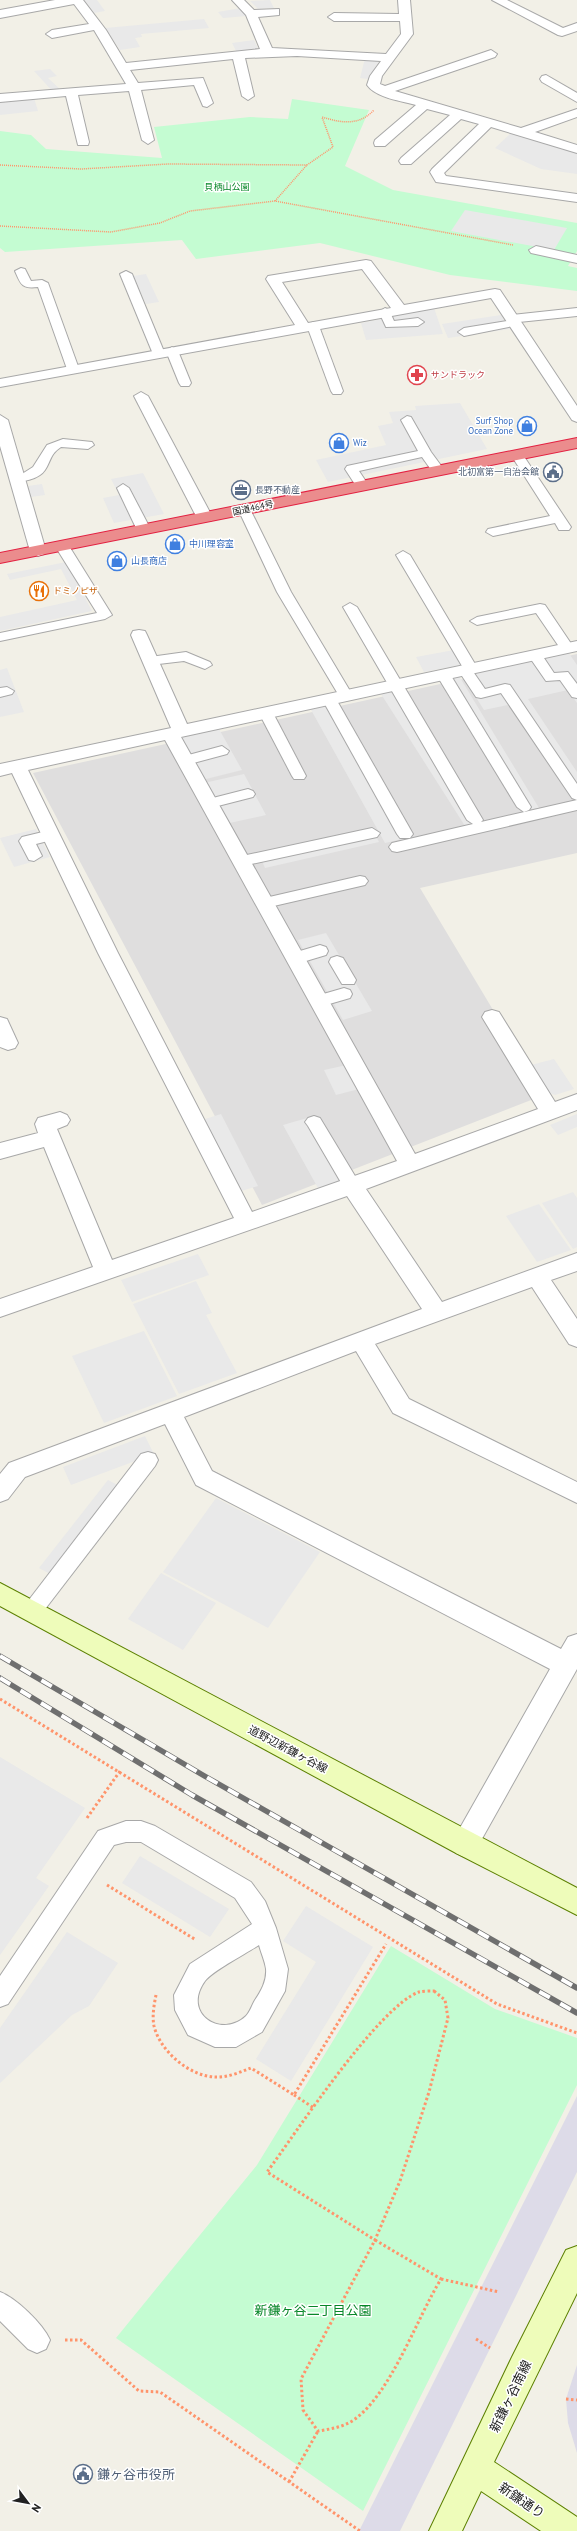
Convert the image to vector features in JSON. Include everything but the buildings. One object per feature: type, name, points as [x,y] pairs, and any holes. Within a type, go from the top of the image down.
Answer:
[{"type":"highway","name":"国道464号","points":[[0,558],[577,443]]},
{"type":"street","points":[[0,14],[74,0]]},
{"type":"street","points":[[77,0],[123,67],[134,87],[148,140]]},
{"type":"street","points":[[238,0],[251,14],[267,52]]},
{"type":"street","points":[[404,0],[407,34],[376,76],[373,85],[386,92],[577,150]]},
{"type":"street","points":[[498,0],[562,32],[577,27]]},
{"type":"street","points":[[251,14],[275,12]]},
{"type":"street","points":[[334,17],[405,18]]},
{"type":"street","points":[[52,34],[96,26]]},
{"type":"street","points":[[123,67],[267,52],[297,52],[389,58]]},
{"type":"street","points":[[238,54],[248,96]]},
{"type":"street","points":[[386,92],[491,54]]},
{"type":"street","points":[[546,79],[577,98]]},
{"type":"street","points":[[0,98],[199,81],[207,103]]},
{"type":"street","points":[[71,93],[83,142]]},
{"type":"street","points":[[380,143],[425,104]]},
{"type":"street","points":[[521,133],[577,113]]},
{"type":"street","points":[[406,161],[459,114]]},
{"type":"street","points":[[488,123],[438,172],[441,179],[577,198]]},
{"type":"street","points":[[536,250],[577,259]]},
{"type":"street","points":[[309,326],[273,279],[366,264],[399,309]]},
{"type":"street","points":[[0,383],[399,309],[495,293],[577,417]]},
{"type":"street","points":[[141,396],[205,518]]},
{"type":"street","points":[[0,420],[38,551]]},
{"type":"street","points":[[139,635],[186,760],[266,902],[410,1165]]},
{"type":"street","points":[[247,1223],[51,835],[9,769],[572,647]]},
{"type":"street","points":[[492,1017],[551,1113]]},
{"type":"street","points":[[0,1024],[8,1043]]},
{"type":"street","points":[[0,1308],[352,1186],[551,1113],[577,1102]]},
{"type":"street","points":[[0,1151],[55,1128],[106,1271]]},
{"type":"street","points":[[352,1186],[437,1312]]},
{"type":"street","points":[[0,1492],[17,1470],[171,1414],[361,1340],[577,1262]]},
{"type":"street","points":[[537,1277],[577,1338]]},
{"type":"street","points":[[361,1340],[401,1406],[577,1493]]},
{"type":"street","points":[[171,1414],[204,1478],[571,1655],[465,1844]]},
{"type":"street","name":"道野辺新鎌ヶ谷線","points":[[0,1594],[465,1844],[577,1902]]},
{"type":"street","name":"新鎌ヶ谷南線","points":[[444,2531],[577,2261]]},
{"type":"street","name":"新鎌通り","points":[[475,2468],[569,2531]]},
{"type":"lane","points":[[21,271],[27,285],[42,283],[73,369]]},
{"type":"lane","points":[[126,274],[166,352],[185,383]]},
{"type":"lane","points":[[385,312],[390,325],[418,322]]},
{"type":"lane","points":[[464,332],[513,321],[577,312]]},
{"type":"lane","points":[[309,326],[337,391]]},
{"type":"lane","points":[[407,420],[425,452],[439,471]]},
{"type":"lane","points":[[17,478],[25,477],[39,469],[46,452],[52,446],[69,442],[88,445]]},
{"type":"lane","points":[[363,486],[351,469],[425,452]]},
{"type":"lane","points":[[493,532],[561,523],[517,455]]},
{"type":"lane","points":[[122,488],[144,530]]},
{"type":"lane","points":[[244,510],[284,592],[346,696]]},
{"type":"lane","points":[[0,637],[105,614],[62,546]]},
{"type":"lane","points":[[403,555],[481,694],[505,688],[577,795]]},
{"type":"lane","points":[[350,606],[475,820]]},
{"type":"lane","points":[[477,621],[540,608],[572,647]]},
{"type":"lane","points":[[535,655],[551,678],[564,675],[577,694]]},
{"type":"lane","points":[[150,661],[186,656],[205,665]]},
{"type":"lane","points":[[444,674],[524,807]]},
{"type":"lane","points":[[329,699],[405,834]]},
{"type":"lane","points":[[266,713],[299,776]]},
{"type":"lane","points":[[186,760],[222,752]]},
{"type":"lane","points":[[210,803],[248,794]]},
{"type":"lane","points":[[397,847],[577,805]]},
{"type":"lane","points":[[242,861],[372,834]]},
{"type":"lane","points":[[34,856],[27,840],[51,835]]},
{"type":"lane","points":[[266,902],[360,881]]},
{"type":"lane","points":[[296,958],[320,951]]},
{"type":"lane","points":[[319,1001],[346,987],[337,962]]},
{"type":"lane","points":[[314,1122],[352,1186]]},
{"type":"lane","points":[[32,1611],[148,1460]]},
{"type":"lane","points":[[0,1996],[106,1838],[116,1833],[131,1830],[147,1833],[243,1890],[257,1909],[265,1928],[277,1969],[274,1991],[254,2024],[236,2035],[215,2036],[196,2027],[186,2010],[184,1995],[198,1972],[265,1928]]},
{"type":"lane","points":[[0,2304],[37,2340]]},
{"type":"path","points":[[275,201],[307,165],[333,147],[322,118],[344,124],[368,118],[386,92]]},
{"type":"path","points":[[0,165],[81,169],[168,164],[307,165]]},
{"type":"path","points":[[0,226],[111,232],[160,224],[190,211],[275,201],[341,215],[475,237],[536,250]]},
{"type":"path","points":[[0,1699],[120,1771],[497,2004],[577,2033]]},
{"type":"path","points":[[318,2431],[303,2410],[301,2379],[375,2240],[400,2181],[429,2092],[448,2018],[445,2000],[434,1991],[419,1992],[393,2010],[368,2036],[267,2172],[375,2240],[441,2279],[499,2292]]},
{"type":"path","points":[[294,2095],[314,2108]]},
{"type":"path","points":[[318,2431],[340,2428],[359,2416],[381,2389],[425,2303],[441,2279]]},
{"type":"path","points":[[476,2339],[490,2348]]},
{"type":"path","points":[[37,2340],[81,2340],[139,2392],[160,2392],[360,2531]]},
{"type":"path","points":[[566,2399],[577,2400]]},
{"type":"path","points":[[290,2482],[318,2431]]},
{"type":"shaded area","points":[[84,0],[97,0],[105,11],[94,13]]},
{"type":"shaded area","points":[[270,0],[274,8],[258,9],[250,1]]},
{"type":"shaded area","points":[[241,8],[246,16],[223,18],[218,12]]},
{"type":"shaded area","points":[[204,19],[209,28],[141,34],[142,37],[135,38],[140,47],[120,50],[105,28]]},
{"type":"shaded area","points":[[254,40],[259,50],[237,53],[232,43]]},
{"type":"shaded area","points":[[365,58],[380,60],[368,79],[360,78]]},
{"type":"shaded area","points":[[50,69],[57,76],[48,78],[62,91],[54,93],[34,71]]},
{"type":"shaded area","points":[[34,98],[38,111],[0,115],[0,102]]},
{"type":"shaded area","points":[[511,133],[577,153],[577,174],[541,169],[495,148]]},
{"type":"shaded area","points":[[465,210],[567,228],[554,250],[451,231]]},
{"type":"shaded area","points":[[146,274],[159,302],[146,304],[133,276]]},
{"type":"shaded area","points":[[434,308],[443,334],[366,340],[361,323]]},
{"type":"shaded area","points":[[501,315],[510,329],[448,338],[442,324]]},
{"type":"shaded area","points":[[460,403],[487,449],[328,482],[316,460],[386,445],[378,426],[393,423],[389,412],[416,410],[415,406]]},
{"type":"shaded area","points":[[143,473],[164,514],[114,523],[103,498],[119,495],[111,479]]},
{"type":"shaded area","points":[[42,484],[45,495],[31,497],[28,486]]},
{"type":"shaded area","points":[[66,562],[92,611],[0,631],[0,617],[77,600],[61,569],[10,580],[7,574]]},
{"type":"shaded area","points":[[454,650],[462,665],[424,672],[416,657]]},
{"type":"shaded area","points":[[568,652],[577,665],[577,703],[568,690],[528,699],[577,772],[577,799],[513,704],[484,710],[462,675]]},
{"type":"shaded area","points":[[577,654],[577,853],[420,888],[544,1095],[262,1205],[33,773]]},
{"type":"shaded area","points":[[7,668],[24,712],[0,717],[0,670]]},
{"type":"shaded area","points":[[459,676],[539,808],[522,811],[443,680]]},
{"type":"shaded area","points":[[403,688],[482,823],[465,826],[381,694]]},
{"type":"shaded area","points":[[335,703],[411,837],[385,843],[310,708]]},
{"type":"shaded area","points":[[219,729],[242,770],[202,780],[180,738]]},
{"type":"shaded area","points":[[244,774],[266,815],[225,824],[204,783]]},
{"type":"shaded area","points":[[36,829],[50,857],[14,867],[0,838]]},
{"type":"shaded area","points":[[376,836],[379,842],[265,868],[262,861]]},
{"type":"shaded area","points":[[326,933],[372,1011],[343,1020],[298,940]]},
{"type":"shaded area","points":[[554,1059],[574,1089],[555,1095],[547,1092],[531,1065]]},
{"type":"shaded area","points":[[347,1065],[359,1089],[336,1095],[324,1070]]},
{"type":"shaded area","points":[[221,1114],[258,1186],[238,1192],[202,1120]]},
{"type":"shaded area","points":[[577,1114],[577,1127],[558,1135],[550,1125]]},
{"type":"shaded area","points":[[314,1116],[350,1178],[318,1188],[283,1125]]},
{"type":"shaded area","points":[[573,1192],[577,1198],[577,1247],[573,1249],[542,1203]]},
{"type":"shaded area","points":[[539,1204],[571,1250],[537,1262],[506,1216]]},
{"type":"shaded area","points":[[198,1254],[209,1275],[132,1302],[121,1280]]},
{"type":"shaded area","points":[[196,1281],[212,1313],[206,1315],[237,1373],[179,1394],[133,1304]]},
{"type":"shaded area","points":[[144,1331],[177,1396],[104,1423],[72,1356]]},
{"type":"shaded area","points":[[145,1436],[154,1454],[71,1485],[63,1467]]},
{"type":"shaded area","points":[[108,1480],[129,1491],[61,1580],[39,1568]]},
{"type":"shaded area","points":[[216,1498],[320,1552],[268,1628],[163,1572]]},
{"type":"shaded area","points":[[161,1573],[216,1603],[183,1650],[128,1619]]},
{"type":"shaded area","points":[[0,1757],[85,1808],[36,1878],[49,1886],[0,1955]]},
{"type":"shaded area","points":[[140,1856],[229,1909],[210,1937],[122,1883]]},
{"type":"shaded area","points":[[306,1906],[373,1947],[291,2081],[256,2059],[316,1962],[283,1941]]},
{"type":"shaded area","points":[[67,1932],[118,1963],[89,2006],[72,2015],[0,2083],[0,2028]]},
{"type":"shaded area","points":[[577,2096],[577,2172],[400,2531],[359,2531]]},
{"type":"shaded area","points":[[577,2365],[577,2453],[568,2423],[566,2399]]},
{"type":"green space","name":"貝柄山公園","points":[[292,99],[369,110],[345,166],[393,190],[577,223],[577,251],[568,266],[577,268],[577,291],[450,275],[320,243],[196,259],[182,240],[5,252],[0,248],[0,131],[31,135],[46,149],[162,158],[154,127],[250,117],[288,119]]},
{"type":"green space","name":"新鎌ヶ谷二丁目公園","points":[[391,1946],[495,2009],[577,2038],[577,2085],[363,2511],[116,2338],[257,2165]]},
{"type":"railway","points":[[0,1656],[208,1778],[577,1988]]},
{"type":"railway","points":[[0,1678],[192,1795],[577,2013]]},
{"type":"place","name":"サンドラック","points":[[417,375]]},
{"type":"place","name":"Surf Shop Ocean Zone","points":[[527,426]]},
{"type":"place","name":"Wiz","points":[[339,443]]},
{"type":"place","name":"北初富第一自治会館","points":[[553,472]]},
{"type":"place","name":"長野不動産","points":[[241,490]]},
{"type":"place","name":"中川理容室","points":[[175,544]]},
{"type":"place","name":"山長商店","points":[[117,561]]},
{"type":"place","name":"ドミノピザ","points":[[39,591]]},
{"type":"place","name":"鎌ヶ谷市役所","points":[[83,2474]]}]
